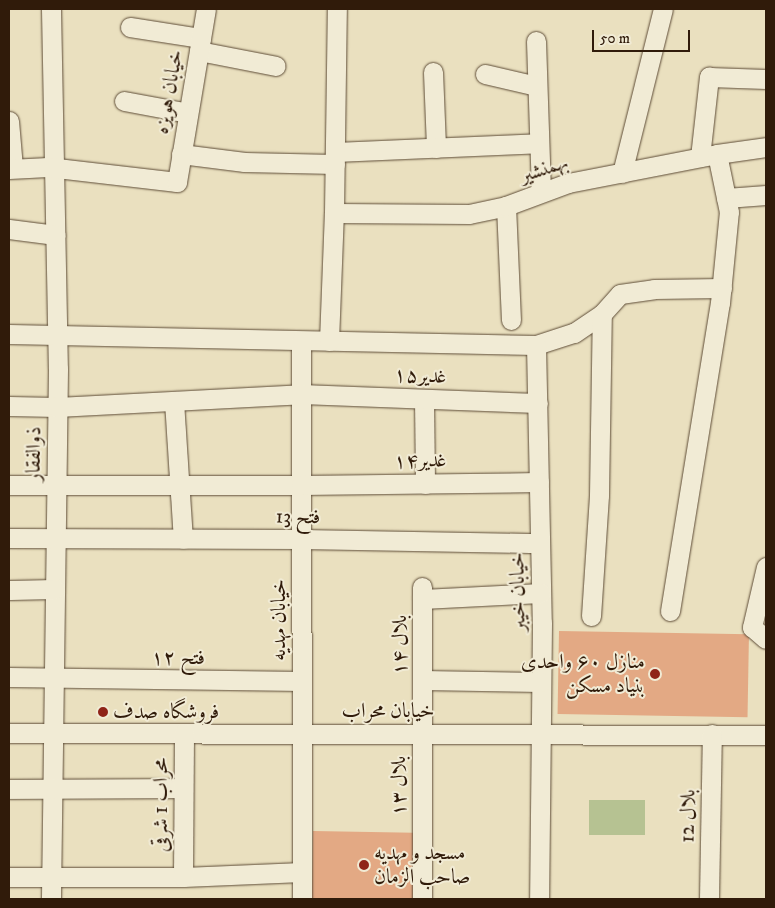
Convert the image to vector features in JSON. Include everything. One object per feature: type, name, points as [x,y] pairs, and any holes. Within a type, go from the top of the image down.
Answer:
[{"type":"street","name":"ذوالفقار","points":[[51,9],[57,335],[51,899]]},
{"type":"street","name":"خیابان هویزه","points":[[55,168],[177,182],[206,9]]},
{"type":"street","points":[[329,341],[334,214],[337,9]]},
{"type":"street","points":[[622,173],[663,9]]},
{"type":"street","points":[[130,27],[276,66]]},
{"type":"street","points":[[536,41],[541,191]]},
{"type":"street","points":[[433,72],[436,148]]},
{"type":"street","points":[[485,74],[537,86]]},
{"type":"street","points":[[670,611],[722,288],[729,212],[726,198],[709,156],[709,77],[766,79]]},
{"type":"street","points":[[124,101],[188,113]]},
{"type":"street","points":[[9,121],[11,169],[55,168]]},
{"type":"street","points":[[181,154],[244,162],[335,158],[436,148],[538,143]]},
{"type":"street","name":"بهمنشیر","points":[[334,214],[469,214],[506,206],[541,191],[568,183],[766,147]]},
{"type":"street","points":[[726,198],[766,195]]},
{"type":"street","points":[[506,206],[511,320]]},
{"type":"street","points":[[9,229],[56,235]]},
{"type":"street","points":[[9,334],[536,345],[574,334],[602,314],[620,294],[654,288],[722,288]]},
{"type":"street","points":[[591,616],[599,495],[602,314]]},
{"type":"street","name":"خیابان مهدیه","points":[[301,341],[302,899]]},
{"type":"street","name":"خیابان خیبر","points":[[536,345],[542,682],[539,899]]},
{"type":"street","name":"غدیر۱۵","points":[[9,406],[57,407],[301,394],[538,403]]},
{"type":"street","points":[[424,399],[425,484]]},
{"type":"street","points":[[174,401],[183,539]]},
{"type":"street","name":"غدیر۱۴","points":[[9,484],[301,486],[539,482]]},
{"type":"street","name":"فتح 13","points":[[9,538],[301,539],[540,543]]},
{"type":"street","points":[[766,567],[752,627],[766,639]]},
{"type":"street","points":[[9,590],[55,589]]},
{"type":"street","name":"بلال ۱۴","points":[[422,734],[422,593],[541,593]]},
{"type":"street","name":"فتح ۱۲","points":[[9,677],[302,681]]},
{"type":"street","points":[[422,680],[542,682]]},
{"type":"street","name":"خیابان محراب","points":[[9,733],[766,735]]},
{"type":"street","name":"محراب 1 شرقی","points":[[183,876],[184,733]]},
{"type":"street","name":"بلال ۱۳","points":[[422,734],[422,899]]},
{"type":"street","name":"بلال 12","points":[[709,899],[712,734]]},
{"type":"street","points":[[9,789],[184,788]]},
{"type":"street","points":[[9,877],[183,876],[302,872]]},
{"type":"green space","points":[[589,800],[645,800],[645,835],[589,835]]},
{"type":"building","name":"منازل ۶۰ واحدی بنیاد مسکن","points":[[559,631],[749,634],[748,717],[558,714]]},
{"type":"building","name":"مسجد و مهدیه صاحب الزمان","points":[[313,831],[414,833],[413,899],[312,899]]},
{"type":"place","name":"منازل ۶۰ واحدی بنیاد مسکن","points":[[655,674]]},
{"type":"place","name":"فروشگاه صدف","points":[[103,712]]},
{"type":"place","name":"مسجد و مهدیه صاحب الزمان","points":[[364,865]]}]
